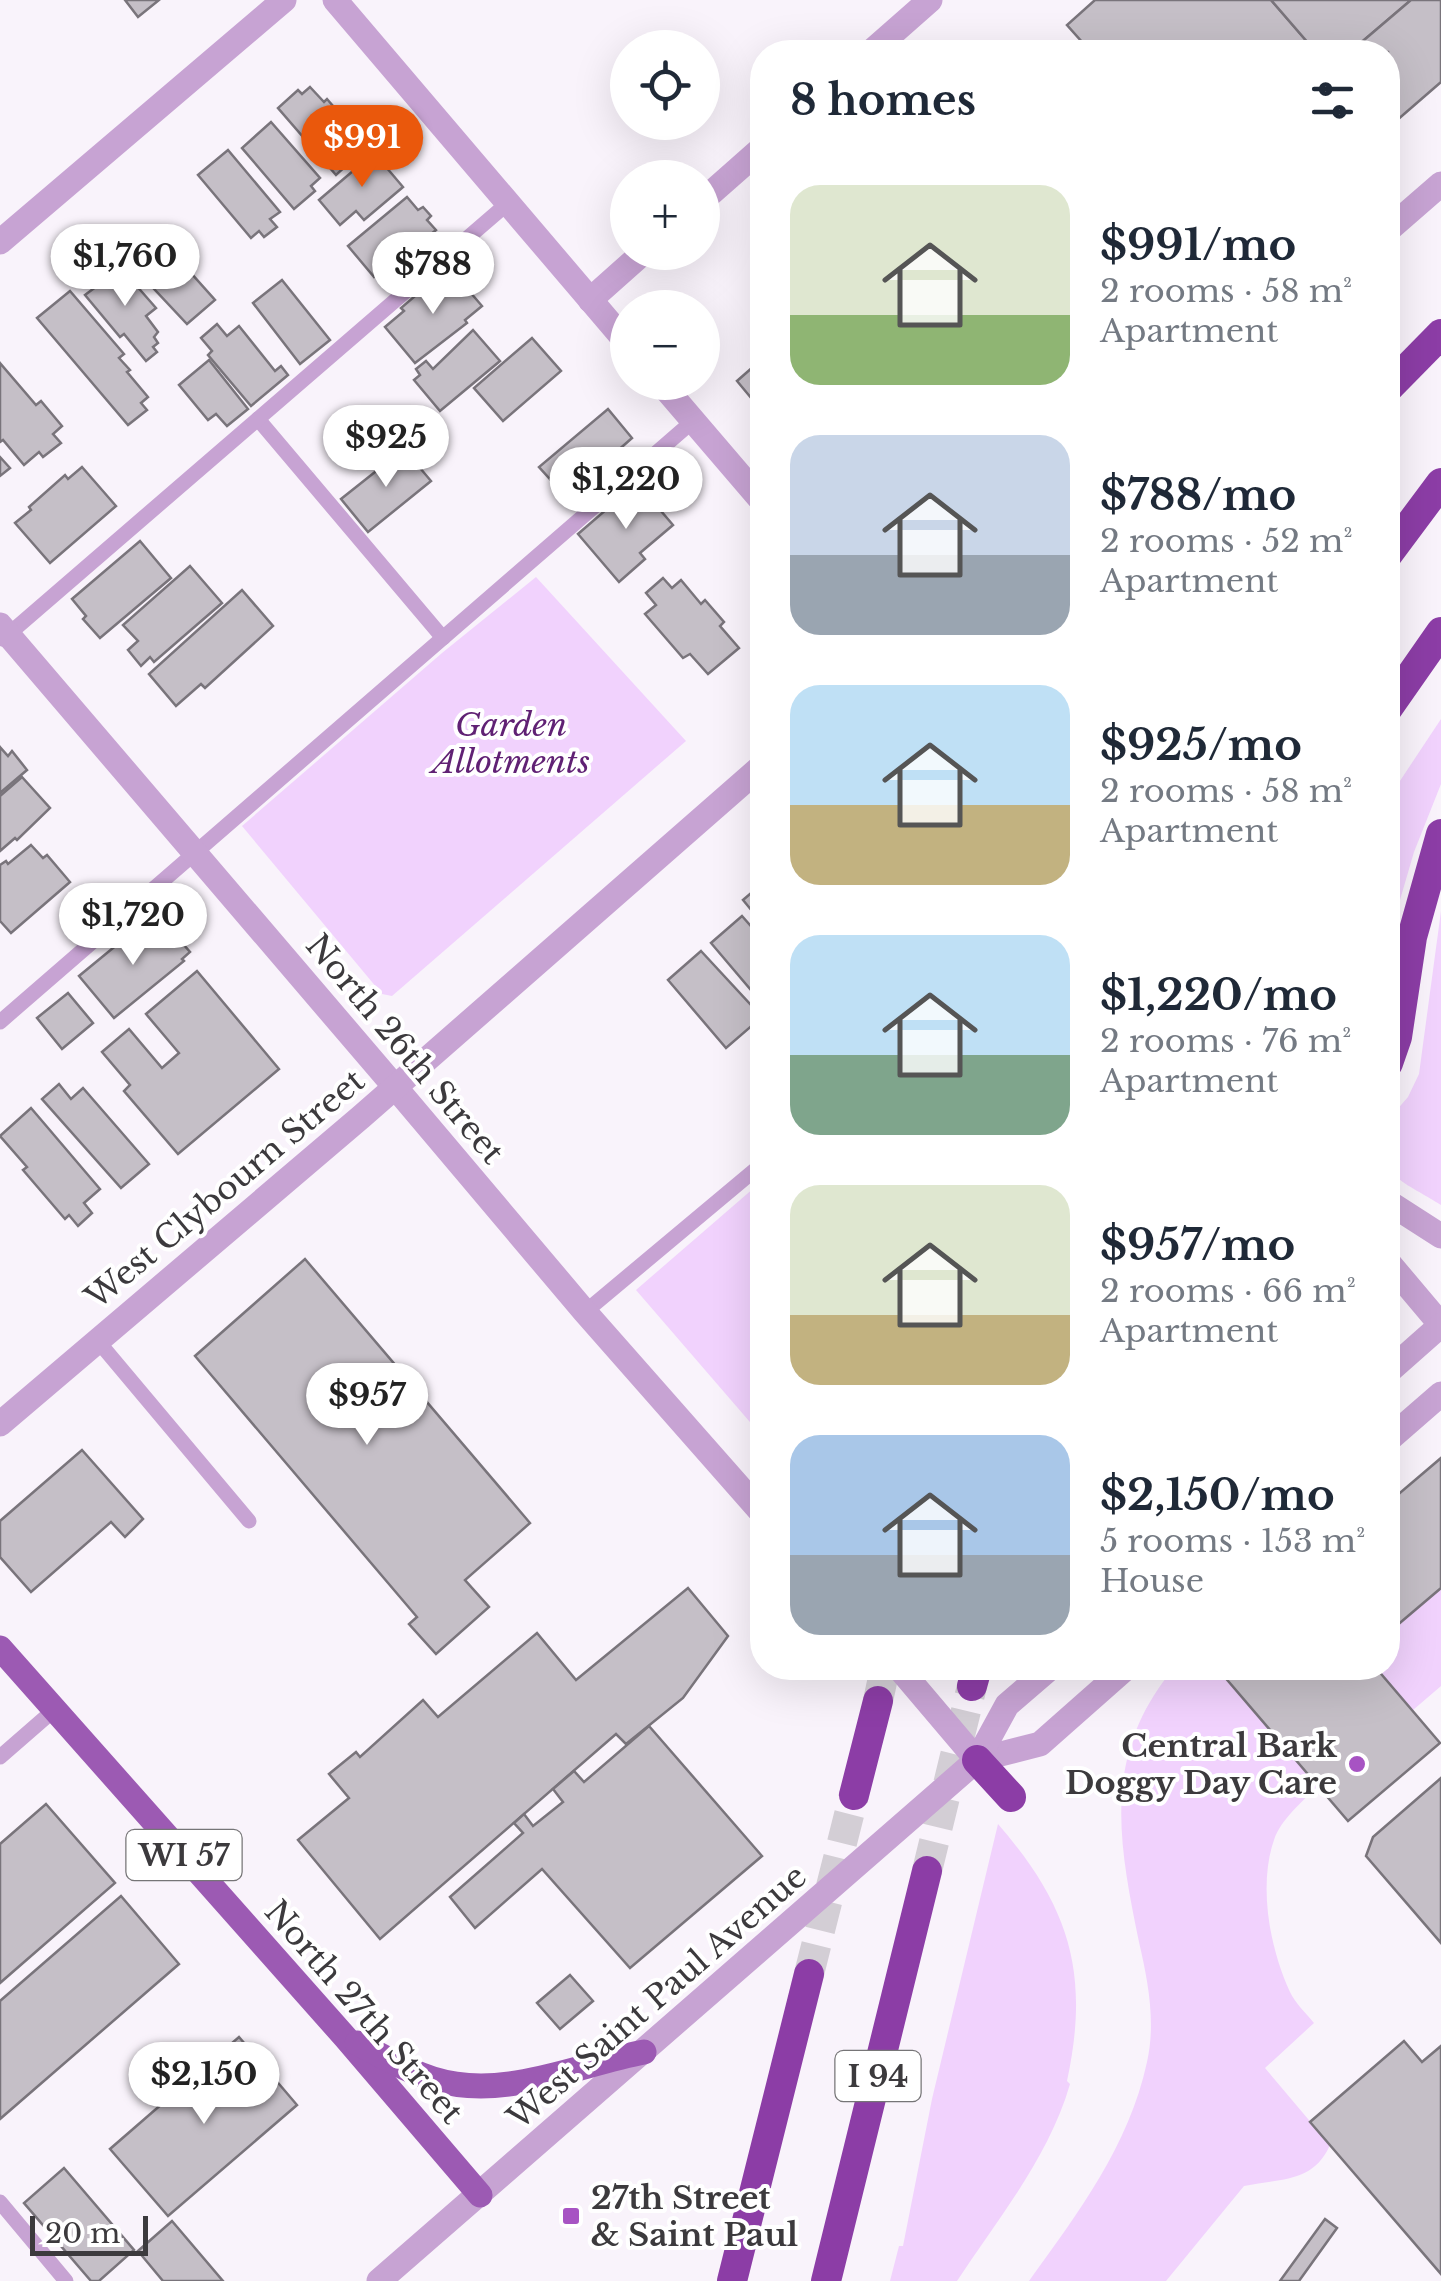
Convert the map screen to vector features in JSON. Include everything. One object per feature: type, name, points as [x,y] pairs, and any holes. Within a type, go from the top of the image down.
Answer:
[{"type":"highway","points":[[1400,376],[1441,334]]},
{"type":"highway","points":[[1400,538],[1441,483]]},
{"type":"highway","points":[[1400,691],[1441,632]]},
{"type":"highway","points":[[1400,1013],[1412,938],[1441,834]]},
{"type":"highway","points":[[854,1794],[878,1701]]},
{"type":"highway","points":[[977,1760],[1011,1797]]},
{"type":"highway","name":"I 94","points":[[826,2281],[927,1871]]},
{"type":"highway","name":"I 94","points":[[732,2281],[809,1974]]},
{"type":"main road","name":"North 27th Street","points":[[0,1648],[480,2195]]},
{"type":"main road","points":[[345,2037],[436,2080],[466,2084],[546,2078],[596,2061],[644,2052]]},
{"type":"street","points":[[0,242],[284,0]]},
{"type":"street","points":[[336,0],[610,323]]},
{"type":"street","points":[[885,40],[930,0]]},
{"type":"street","points":[[720,185],[750,159]]},
{"type":"street","points":[[1400,220],[1441,184]]},
{"type":"street","points":[[590,300],[624,270]]},
{"type":"street","points":[[675,400],[750,487]]},
{"type":"street","name":"North 26th Street","points":[[3,634],[750,1499]]},
{"type":"street","name":"West Clybourn Street","points":[[0,1424],[750,776]]},
{"type":"street","points":[[1400,1210],[1441,1236]]},
{"type":"street","points":[[1400,1276],[1441,1325],[1400,1361]]},
{"type":"street","points":[[1400,1430],[1441,1394]]},
{"type":"street","points":[[908,1680],[977,1760]]},
{"type":"street","name":"West Saint Paul Avenue","points":[[379,2281],[977,1760],[1007,1706],[1037,1680]]},
{"type":"street","name":"West Saint Paul Avenue","points":[[977,1760],[1040,1744],[1112,1680]]},
{"type":"lane","points":[[3,634],[508,203]]},
{"type":"lane","points":[[258,419],[442,638]]},
{"type":"lane","points":[[0,1022],[693,422]]},
{"type":"lane","points":[[585,1312],[750,1174]]},
{"type":"lane","points":[[97,1340],[249,1522]]},
{"type":"lane","points":[[0,1757],[54,1710]]},
{"type":"lane","points":[[0,2202],[66,2281]]},
{"type":"green space","name":"Garden Allotments","points":[[536,577],[686,741],[392,996],[382,994],[242,826]]},
{"type":"green space","points":[[1441,719],[1441,784],[1400,900],[1400,781]]},
{"type":"green space","points":[[1441,911],[1441,1205],[1400,1179],[1400,1106],[1419,1074]]},
{"type":"green space","points":[[750,1191],[750,1422],[636,1290]]},
{"type":"green space","points":[[1441,1588],[1441,1686],[1413,1710],[1387,1680],[1400,1680],[1400,1623]]},
{"type":"green space","points":[[1165,1680],[1227,1680],[1318,1786],[1277,1832],[1267,1877],[1268,1917],[1277,1957],[1292,1996],[1314,2023],[1265,2068],[1330,2145],[1305,2173],[1244,2186],[1166,2281],[1029,2281],[1100,2178],[1128,2122],[1147,2062],[1150,2002],[1125,1868],[1122,1799],[1135,1733]]},
{"type":"green space","points":[[998,1824],[1042,1884],[1068,1943],[1076,2007],[1067,2081],[1070,2084],[1036,2162],[957,2281],[890,2281],[899,2246],[903,2246],[932,2099]]},
{"type":"building","points":[[125,0],[159,0],[138,17]]},
{"type":"building","points":[[1095,0],[1271,0],[1306,40],[1080,40],[1067,25]]},
{"type":"building","points":[[1271,0],[1411,0],[1364,40],[1306,40]]},
{"type":"building","points":[[1411,0],[1441,0],[1441,82],[1400,118],[1400,40],[1364,40]]},
{"type":"building","points":[[310,87],[324,102],[327,99],[365,143],[358,149],[361,152],[336,175],[278,108],[298,90],[302,94]]},
{"type":"building","points":[[271,122],[320,178],[311,186],[315,191],[294,209],[242,148]]},
{"type":"building","points":[[228,150],[280,212],[270,219],[277,227],[264,237],[259,231],[251,238],[198,175]]},
{"type":"building","points":[[374,153],[391,163],[386,167],[403,187],[364,220],[356,211],[340,225],[319,200]]},
{"type":"building","points":[[407,197],[418,210],[423,207],[431,216],[427,220],[436,230],[374,277],[348,246]]},
{"type":"building","points":[[157,235],[215,300],[187,324],[127,260]]},
{"type":"building","points":[[114,260],[156,308],[146,316],[158,332],[154,337],[158,343],[153,347],[157,352],[146,361],[85,295],[105,280],[99,273]]},
{"type":"building","points":[[452,271],[482,306],[465,320],[467,323],[415,363],[385,327],[422,290],[425,294]]},
{"type":"building","points":[[282,280],[330,340],[300,364],[253,303]]},
{"type":"building","points":[[70,291],[124,354],[119,358],[148,397],[141,403],[147,410],[128,425],[37,318]]},
{"type":"building","points":[[217,324],[227,336],[239,326],[275,371],[281,366],[288,375],[251,406],[208,355],[212,351],[201,338]]},
{"type":"building","points":[[473,330],[500,361],[440,411],[414,380],[420,375],[416,369],[426,361],[433,369]]},
{"type":"building","points":[[532,338],[561,371],[503,421],[474,388]]},
{"type":"building","points":[[209,360],[248,409],[227,426],[216,414],[208,420],[179,385]]},
{"type":"building","points":[[0,363],[36,405],[41,401],[62,426],[53,434],[61,443],[43,457],[39,452],[24,465],[3,440],[0,442]]},
{"type":"building","points":[[750,370],[750,397],[737,381]]},
{"type":"building","points":[[608,409],[632,438],[568,499],[539,467]]},
{"type":"building","points":[[404,449],[431,481],[368,532],[341,499]]},
{"type":"building","points":[[0,457],[10,468],[0,476]]},
{"type":"building","points":[[82,467],[116,506],[50,563],[15,523],[65,475],[68,479]]},
{"type":"building","points":[[637,483],[673,525],[640,553],[645,559],[619,582],[578,534]]},
{"type":"building","points":[[140,541],[171,578],[100,638],[72,599]]},
{"type":"building","points":[[190,566],[222,603],[154,662],[150,657],[141,666],[128,650],[138,641],[123,625]]},
{"type":"building","points":[[663,578],[672,588],[681,580],[701,604],[705,600],[739,648],[708,674],[690,654],[683,658],[645,614],[656,605],[646,593]]},
{"type":"building","points":[[242,590],[273,626],[205,688],[201,684],[176,706],[149,674]]},
{"type":"building","points":[[0,747],[8,756],[12,751],[27,770],[0,793]]},
{"type":"building","points":[[22,777],[50,808],[0,851],[0,796]]},
{"type":"building","points":[[31,845],[43,858],[47,855],[70,882],[11,933],[0,921],[0,865],[6,861],[8,864]]},
{"type":"building","points":[[742,916],[750,925],[750,989],[711,943]]},
{"type":"building","points":[[147,920],[167,944],[176,936],[190,952],[114,1018],[79,976]]},
{"type":"building","points":[[701,951],[750,1004],[750,1027],[726,1048],[668,980]]},
{"type":"building","points":[[197,971],[279,1069],[178,1154],[124,1091],[130,1085],[102,1052],[129,1029],[162,1068],[179,1053],[146,1014]]},
{"type":"building","points":[[68,993],[93,1023],[62,1049],[37,1018]]},
{"type":"building","points":[[59,1084],[71,1099],[83,1088],[149,1164],[121,1188],[42,1099]]},
{"type":"building","points":[[31,1108],[100,1189],[84,1203],[92,1213],[78,1226],[69,1215],[65,1219],[0,1136]]},
{"type":"building","points":[[305,1259],[530,1523],[465,1580],[489,1607],[436,1654],[409,1624],[417,1617],[195,1356]]},
{"type":"building","points":[[82,1450],[143,1519],[125,1537],[111,1522],[31,1592],[0,1557],[0,1521]]},
{"type":"building","points":[[1441,1458],[1441,1588],[1400,1623],[1400,1493]]},
{"type":"building","points":[[688,1588],[728,1636],[683,1698],[626,1744],[616,1734],[380,1939],[298,1840],[349,1798],[329,1774],[356,1752],[360,1757],[423,1700],[438,1717],[537,1633],[576,1680]]},
{"type":"building","name":"Central Bark Doggy Day Care","points":[[1227,1680],[1386,1680],[1440,1743],[1348,1821]]},
{"type":"building","points":[[649,1726],[762,1856],[630,1968],[542,1869],[475,1928],[450,1897],[523,1833],[514,1823],[524,1814],[533,1826],[563,1802],[553,1789],[574,1771],[584,1782]]},
{"type":"building","points":[[1441,1778],[1441,1943],[1366,1856],[1373,1837]]},
{"type":"building","points":[[46,1804],[115,1883],[0,1983],[0,1844]]},
{"type":"building","points":[[121,1896],[179,1964],[0,2119],[0,2001]]},
{"type":"building","points":[[570,1975],[593,2001],[560,2029],[537,2003]]},
{"type":"building","points":[[239,2037],[297,2105],[168,2216],[110,2149]]},
{"type":"building","points":[[1404,2041],[1422,2062],[1441,2046],[1441,2274],[1310,2122]]},
{"type":"building","points":[[64,2168],[134,2250],[99,2281],[91,2281],[24,2203]]},
{"type":"building","points":[[1325,2219],[1337,2228],[1299,2281],[1280,2281]]},
{"type":"building","points":[[172,2221],[223,2281],[163,2281],[138,2251]]},
{"type":"tunnel","points":[[878,1701],[882,1680]]},
{"type":"tunnel","points":[[927,1871],[972,1686]]},
{"type":"tunnel","points":[[809,1974],[854,1795]]},
{"type":"place","name":"Central Bark Doggy Day Care","points":[[1357,1764]]},
{"type":"place","name":"27th Street & Saint Paul","points":[[571,2216]]}]
